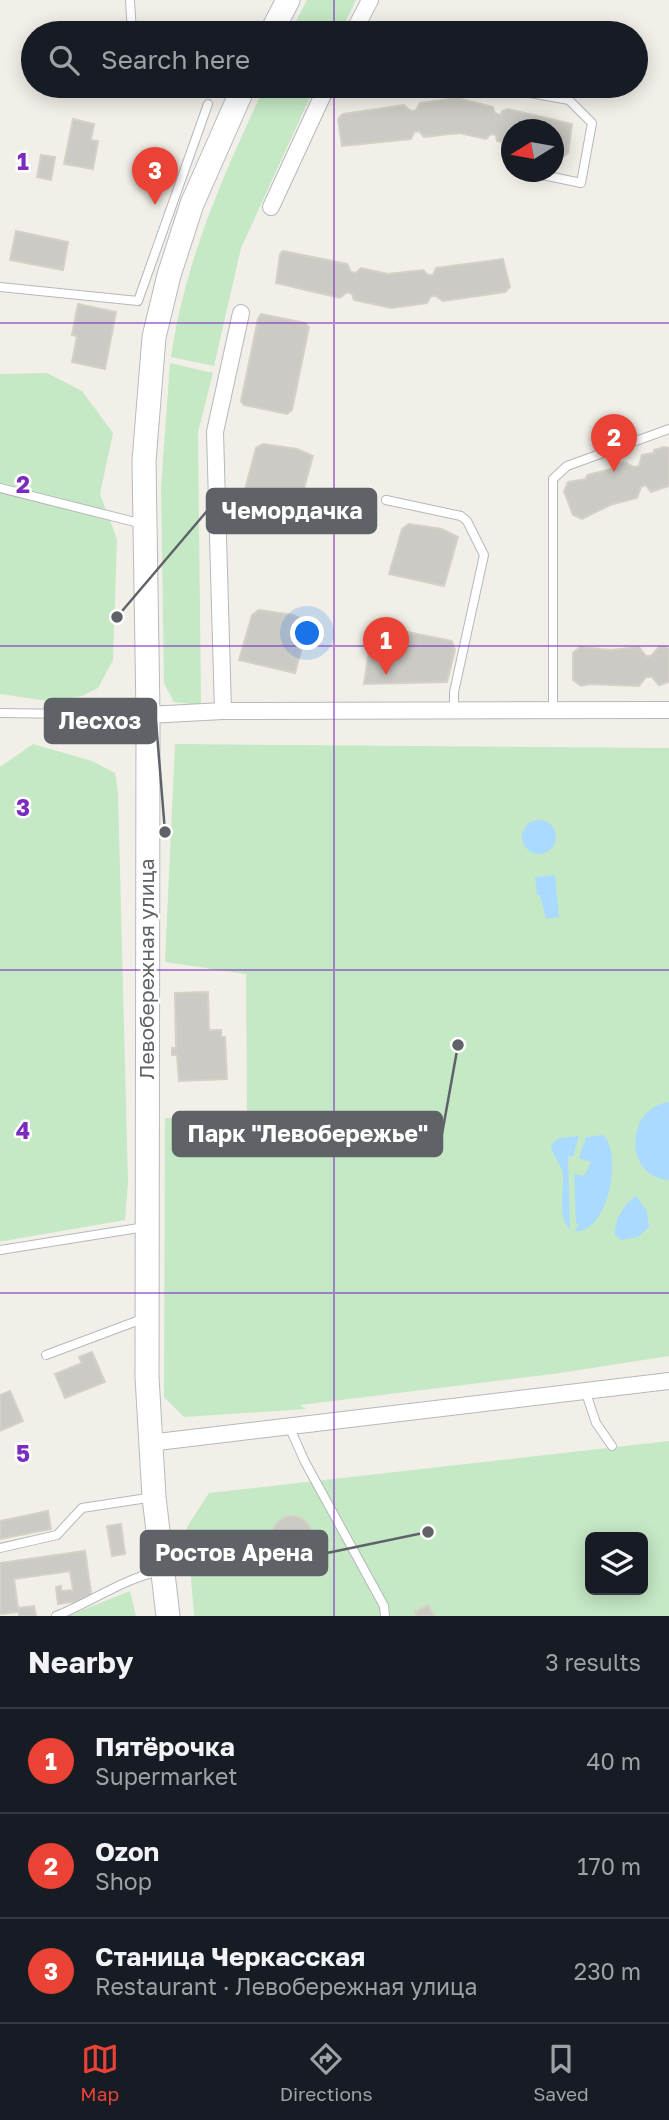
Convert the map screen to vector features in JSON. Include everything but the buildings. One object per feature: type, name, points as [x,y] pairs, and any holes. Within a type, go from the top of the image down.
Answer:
[{"type":"main road","points":[[277,21],[288,0]]},
{"type":"main road","name":"Левобережная улица","points":[[168,1616],[149,1443],[146,1317],[148,715],[144,461],[154,337],[169,275],[192,204],[239,98]]},
{"type":"street","points":[[359,21],[370,0]]},
{"type":"street","points":[[271,207],[321,98]]},
{"type":"street","points":[[223,711],[215,432],[241,313]]},
{"type":"street","points":[[148,715],[223,711],[669,710]]},
{"type":"street","points":[[149,1443],[288,1424],[669,1381]]},
{"type":"lane","points":[[130,0],[131,21]]},
{"type":"lane","points":[[558,98],[569,100],[592,123],[581,183],[564,179]]},
{"type":"lane","points":[[0,287],[138,300],[208,104]]},
{"type":"lane","points":[[553,710],[553,478],[567,466],[669,429]]},
{"type":"lane","points":[[0,488],[145,524]]},
{"type":"lane","points":[[386,500],[461,516],[467,521],[483,550],[454,692],[454,712]]},
{"type":"lane","points":[[0,713],[148,715]]},
{"type":"lane","points":[[0,1250],[145,1227]]},
{"type":"lane","points":[[46,1355],[146,1317]]},
{"type":"lane","points":[[585,1391],[596,1423],[612,1447]]},
{"type":"lane","points":[[288,1424],[305,1462],[384,1606],[385,1616]]},
{"type":"lane","points":[[0,1548],[57,1535],[82,1508],[153,1497]]},
{"type":"lane","points":[[56,1616],[99,1598],[139,1575],[162,1571]]},
{"type":"green space","points":[[307,0],[356,0],[346,21],[296,21]]},
{"type":"green space","points":[[259,98],[310,98],[241,248],[214,366],[171,357],[177,321],[196,252],[235,151]]},
{"type":"green space","points":[[170,363],[213,373],[198,432],[201,705],[174,702],[164,683],[161,487]]},
{"type":"green space","points":[[47,373],[82,391],[113,433],[100,494],[117,539],[113,660],[98,688],[82,696],[48,701],[0,694],[0,374]]},
{"type":"green space","points":[[33,744],[92,761],[115,773],[118,792],[128,1183],[125,1220],[0,1241],[0,767]]},
{"type":"green space","points":[[175,744],[669,748],[669,1356],[560,1373],[300,1405],[306,1409],[184,1417],[164,1397],[165,1118],[247,1115],[246,974],[165,962]]},
{"type":"green space","points":[[669,1441],[669,1616],[194,1616],[187,1527],[209,1493]]},
{"type":"green space","points":[[130,1591],[136,1616],[68,1616]]},
{"type":"water","points":[[539,820],[551,825],[556,837],[551,849],[539,854],[527,849],[522,837],[527,825]]},
{"type":"water","points":[[555,875],[559,917],[546,919],[540,895],[537,895],[535,877]]},
{"type":"water","points":[[669,1102],[669,1180],[654,1176],[644,1168],[637,1156],[635,1142],[637,1129],[644,1116],[654,1107]]},
{"type":"water","points":[[603,1135],[609,1145],[612,1159],[609,1192],[596,1220],[586,1229],[575,1231],[579,1224],[576,1223],[574,1174],[584,1176],[591,1162],[579,1158],[586,1137]]},
{"type":"water","points":[[579,1136],[573,1157],[568,1156],[570,1229],[562,1211],[562,1171],[551,1145],[559,1138]]},
{"type":"water","points":[[636,1196],[647,1211],[649,1227],[638,1237],[621,1240],[615,1235],[618,1218]]},
{"type":"place","name":"Станица Черкасская","points":[[155,205]]},
{"type":"place","name":"Ozon","points":[[614,472]]},
{"type":"place","name":"Чемордачка","points":[[117,617]]},
{"type":"place","name":"Пятёрочка","points":[[386,675]]},
{"type":"place","name":"Лесхоз","points":[[165,832]]},
{"type":"place","name":"Парк \"Левобережье\"","points":[[458,1045]]},
{"type":"place","name":"Ростов Арена","points":[[428,1532]]}]
